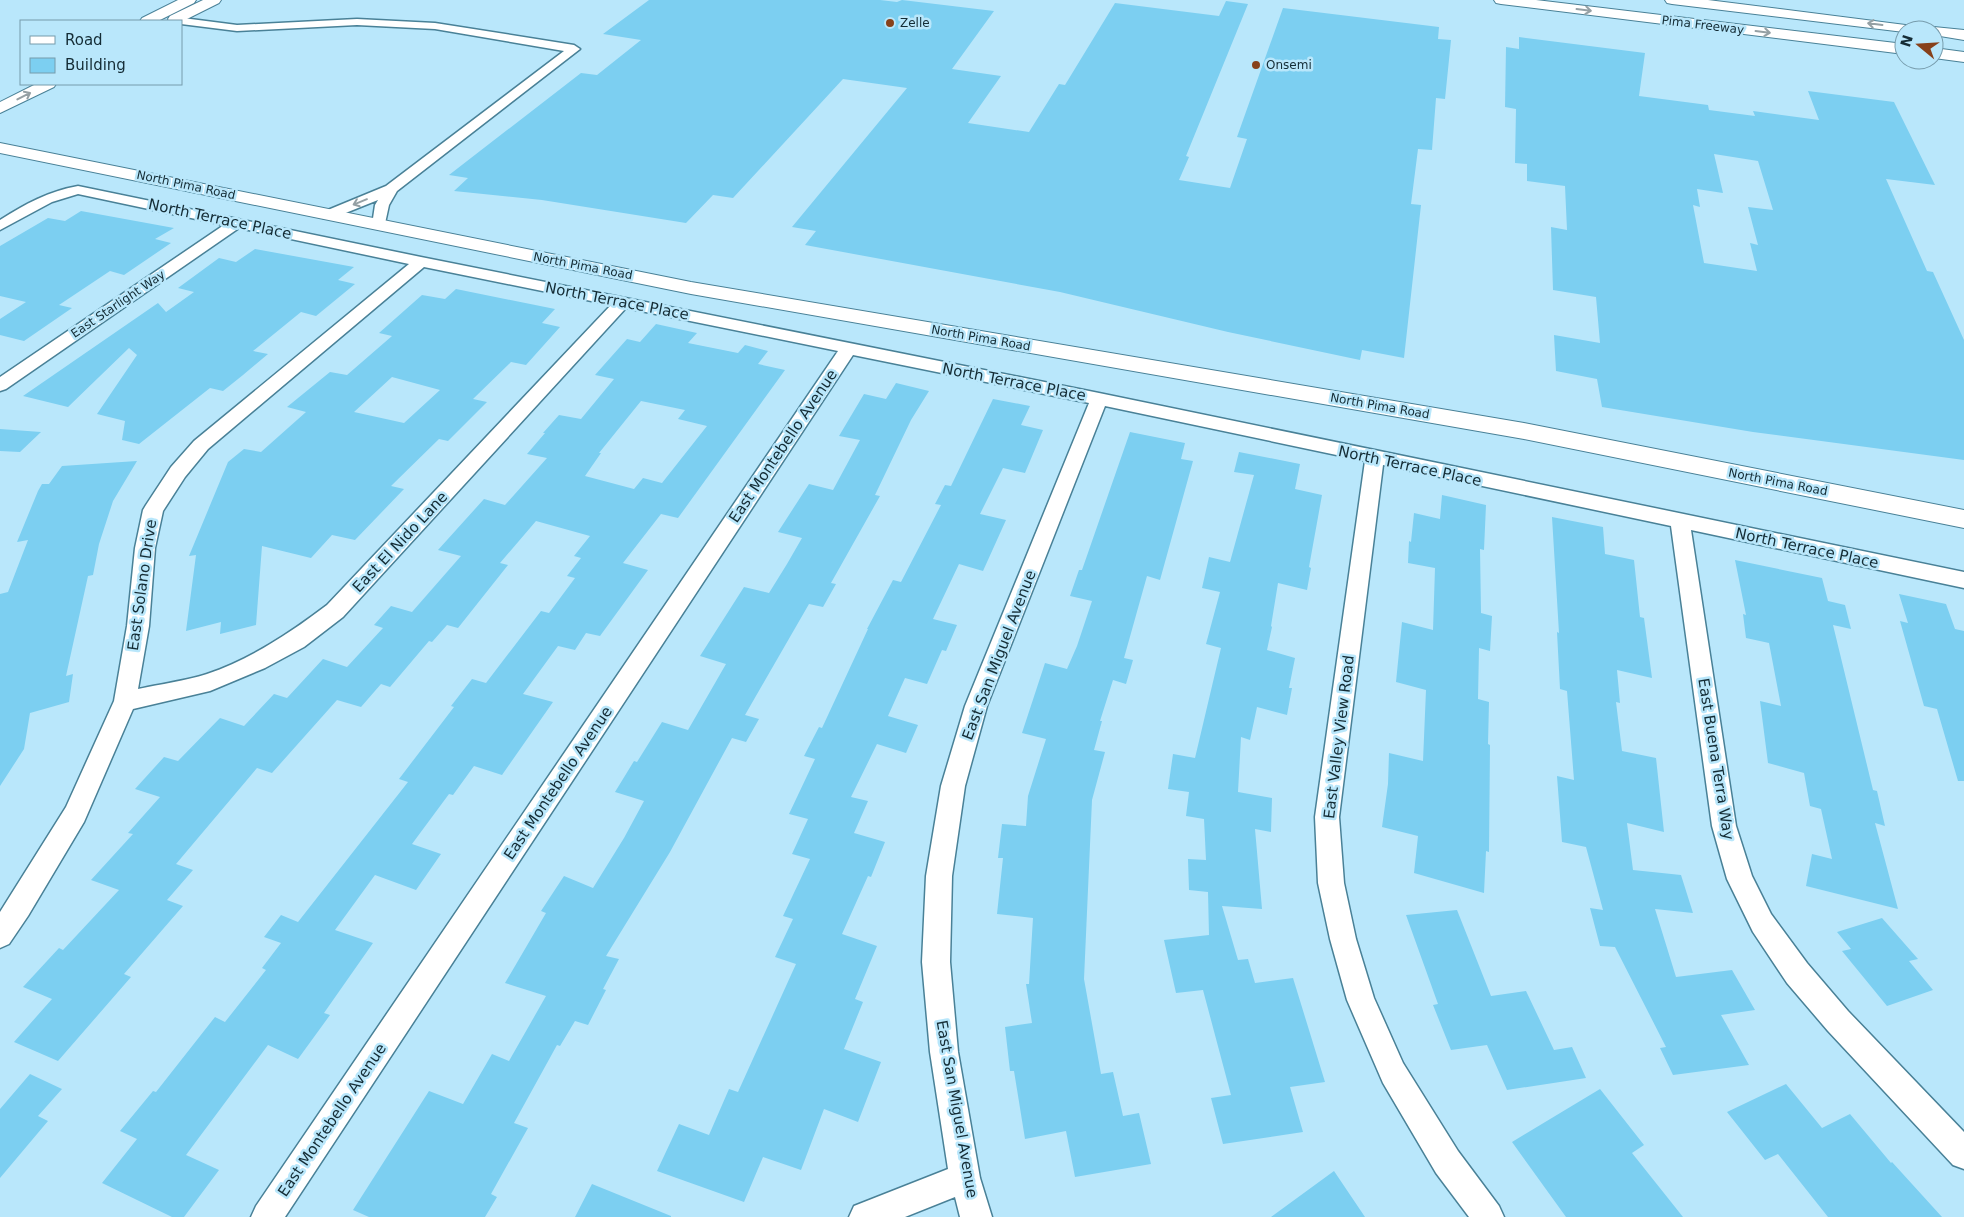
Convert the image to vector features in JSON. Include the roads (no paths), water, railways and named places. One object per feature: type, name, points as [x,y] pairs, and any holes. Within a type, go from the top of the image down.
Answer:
[{"type":"main road","points":[[149,20],[189,0]]},
{"type":"main road","points":[[173,20],[184,10],[203,0]]},
{"type":"main road","points":[[173,20],[214,0]]},
{"type":"main road","name":"Pima Freeway","points":[[1501,0],[1894,48]]},
{"type":"main road","name":"Pima Freeway","points":[[1672,0],[1894,27]]},
{"type":"main road","points":[[1944,32],[1964,35]]},
{"type":"main road","points":[[1944,54],[1964,57]]},
{"type":"main road","points":[[0,95],[20,85]]},
{"type":"main road","points":[[0,108],[46,85]]},
{"type":"main road","name":"North Pima Road","points":[[0,148],[691,288],[1524,431],[1964,519]]},
{"type":"street","points":[[182,21],[237,28],[357,22],[434,26],[574,49],[391,189],[328,215]]},
{"type":"street","points":[[378,225],[382,205],[391,189]]},
{"type":"street","name":"North Terrace Place","points":[[0,226],[63,192],[78,190],[1964,580]]},
{"type":"street","name":"East Starlight Way","points":[[0,385],[237,223]]},
{"type":"street","name":"East Solano Drive","points":[[0,935],[75,814],[124,701],[138,626],[145,548],[153,510],[178,472],[201,445],[421,262]]},
{"type":"street","name":"East El Nido Lane","points":[[124,701],[210,682],[258,662],[296,641],[335,611],[623,302]]},
{"type":"street","name":"East Montebello Avenue","points":[[267,1217],[848,349]]},
{"type":"street","name":"East San Miguel Avenue","points":[[976,1217],[965,1178],[944,1052],[936,962],[939,876],[953,786],[976,706],[1099,400]]},
{"type":"street","name":"East Valley View Road","points":[[1375,458],[1327,817],[1331,884],[1343,939],[1361,1000],[1392,1073],[1447,1162],[1488,1217]]},
{"type":"street","name":"East Buena Terra Way","points":[[1680,522],[1724,826],[1740,879],[1762,924],[1797,973],[1838,1021],[1964,1154]]},
{"type":"street","points":[[865,1217],[965,1178]]},
{"type":"place","name":"Zelle","points":[[890,23]]},
{"type":"place","name":"Onsemi","points":[[1256,65]]}]
